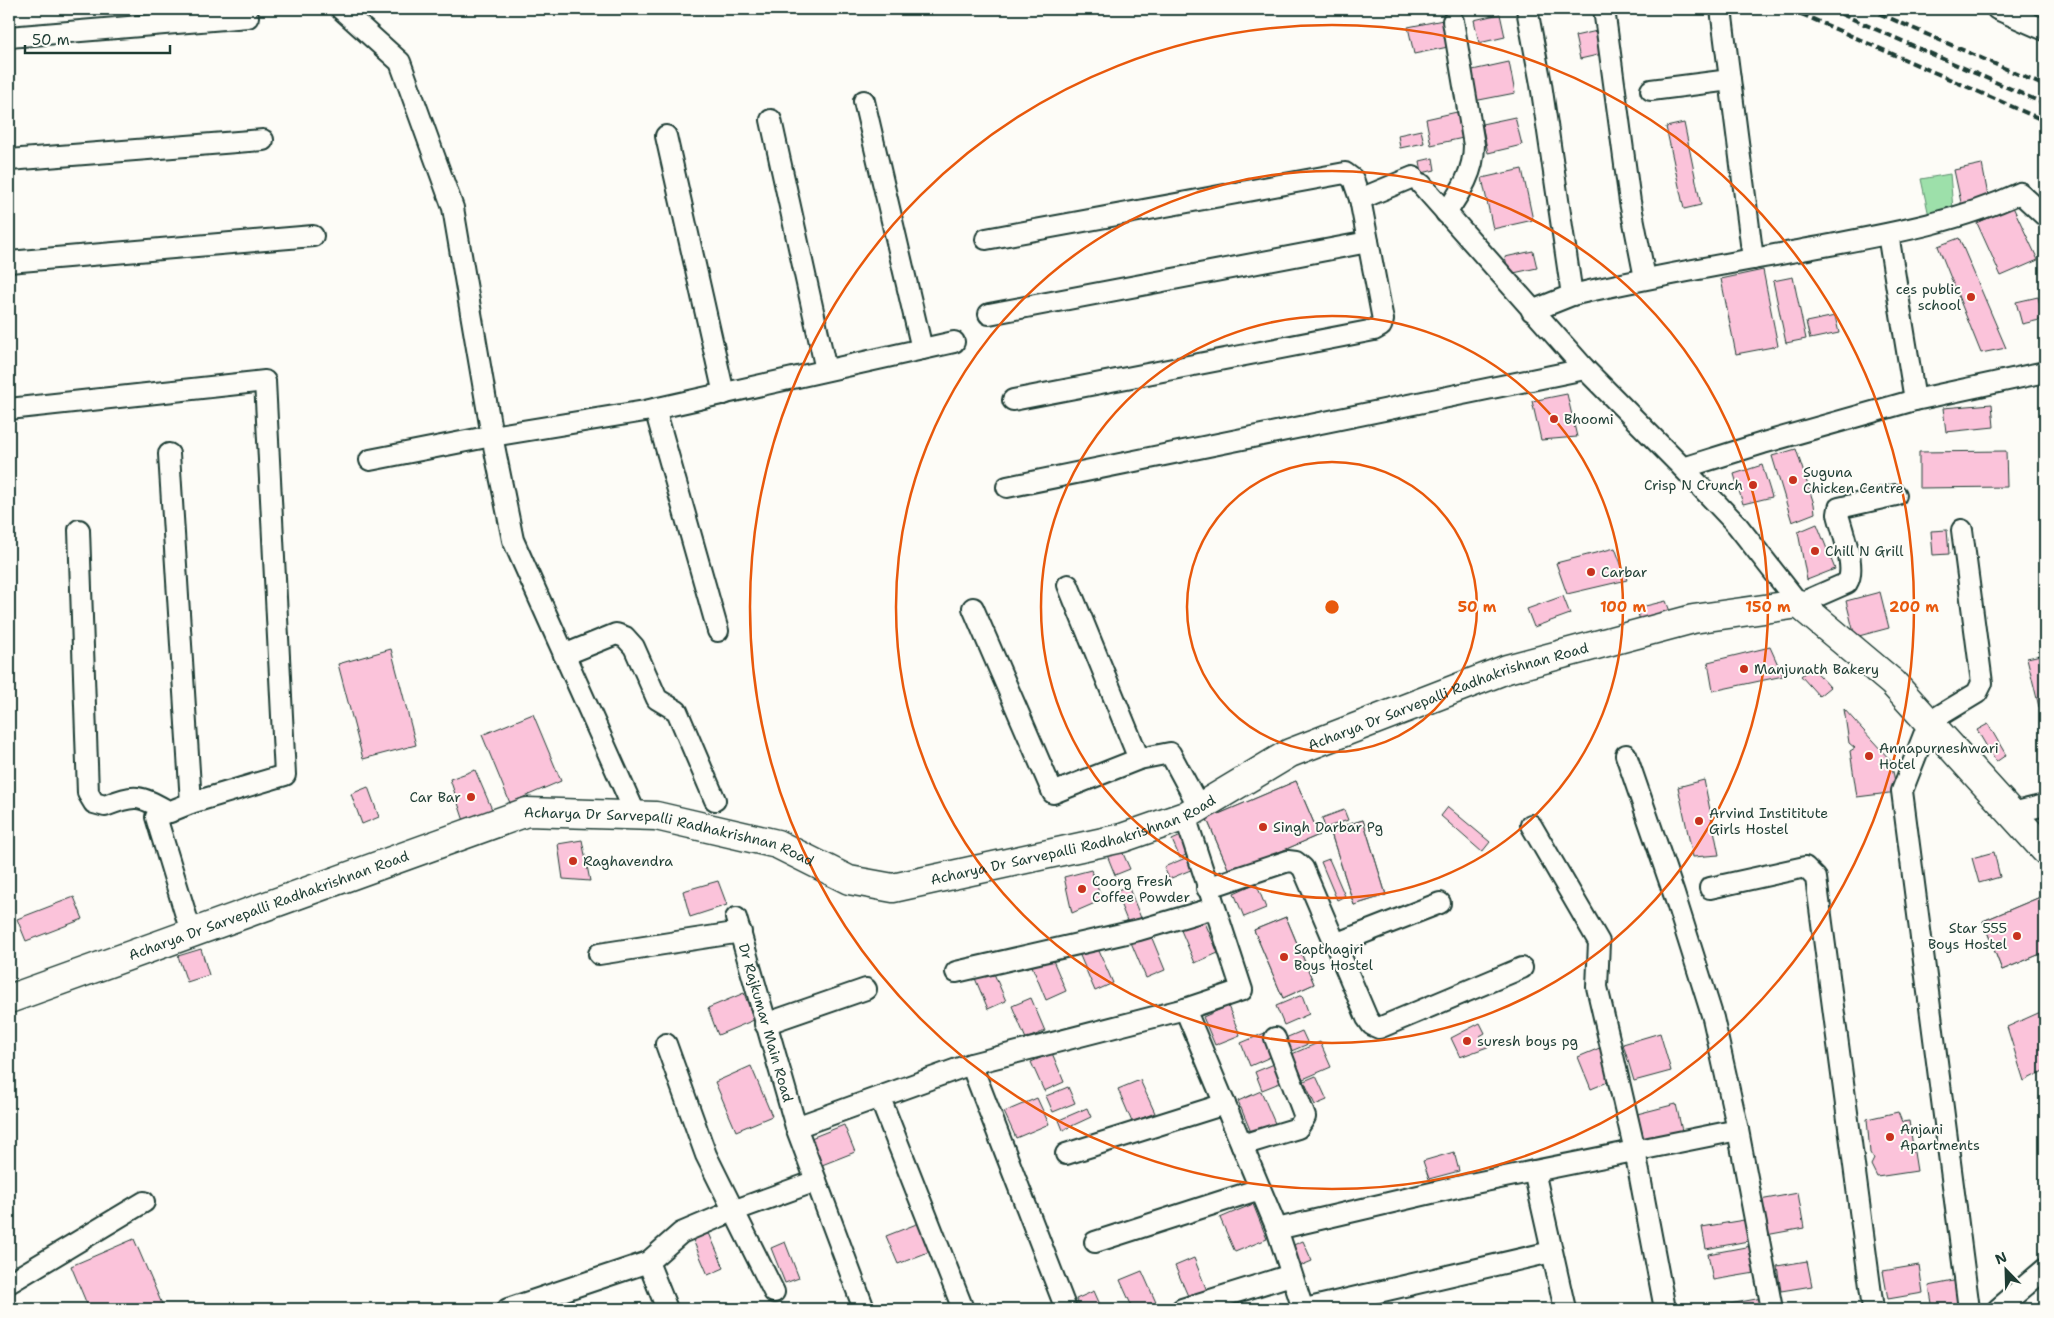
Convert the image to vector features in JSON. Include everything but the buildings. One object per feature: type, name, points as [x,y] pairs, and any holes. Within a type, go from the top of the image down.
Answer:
[{"type":"street","points":[[341,9],[400,62],[453,208],[492,436],[513,540],[636,815]]},
{"type":"street","points":[[1527,9],[1541,84],[1572,295]]},
{"type":"street","points":[[1604,9],[1630,202],[1645,278]]},
{"type":"street","points":[[1721,9],[1753,259]]},
{"type":"street","points":[[1997,9],[2045,30]]},
{"type":"street","points":[[9,38],[248,17]]},
{"type":"street","points":[[1446,213],[1465,184],[1474,162],[1474,145],[1453,21]]},
{"type":"street","points":[[1651,90],[1730,80]]},
{"type":"street","points":[[864,101],[922,349]]},
{"type":"street","points":[[771,120],[826,370]]},
{"type":"street","points":[[666,136],[724,394]]},
{"type":"street","points":[[9,160],[263,140]]},
{"type":"street","points":[[986,239],[1345,172],[1353,179],[1360,199],[1383,320],[1381,326],[1374,330],[1013,400]]},
{"type":"street","points":[[1360,199],[1417,180],[1584,369],[1684,468],[1737,525],[1799,604],[1893,683],[2045,850]]},
{"type":"street","points":[[1532,311],[1572,295],[1645,278],[1888,234],[1990,207],[2020,193],[2045,216]]},
{"type":"street","points":[[1888,234],[1915,400]]},
{"type":"street","points":[[9,262],[313,236]]},
{"type":"street","points":[[989,314],[1368,242]]},
{"type":"street","points":[[370,460],[492,436],[655,409],[954,342]]},
{"type":"street","points":[[1007,487],[1584,369]]},
{"type":"street","points":[[1684,468],[1763,443],[1915,400],[2045,372]]},
{"type":"street","points":[[9,409],[265,381],[285,775],[191,803],[156,817],[191,932]]},
{"type":"street","points":[[655,409],[718,631]]},
{"type":"street","points":[[169,454],[191,803]]},
{"type":"street","points":[[1799,604],[1847,584],[1851,578],[1851,567],[1838,514],[1839,508],[1896,494]]},
{"type":"street","points":[[79,530],[88,793],[94,803],[105,806],[125,798],[142,797],[170,812]]},
{"type":"street","points":[[1962,530],[1982,682],[1978,693],[1929,722],[1902,791],[1969,1309]]},
{"type":"street","points":[[1068,585],[1139,759]]},
{"type":"street","name":"Acharya Dr Sarvepalli Radhakrishnan Road","points":[[9,999],[527,812],[656,816],[777,844],[849,880],[893,888],[1122,838],[1192,812],[1290,753],[1507,669],[1693,620],[1799,604]]},
{"type":"street","points":[[796,1127],[971,1064],[1185,1009],[1242,990],[1207,888],[1192,812],[1170,753],[1139,759],[1053,794],[974,608]]},
{"type":"street","points":[[564,654],[616,634],[625,637],[634,647],[657,699],[678,711],[715,800]]},
{"type":"street","points":[[1626,754],[1674,894],[1713,1018],[1738,1130],[1772,1309]]},
{"type":"street","points":[[2012,813],[2045,804]]},
{"type":"street","points":[[1531,825],[1599,942],[1597,988],[1635,1151],[1665,1309]]},
{"type":"street","points":[[1207,888],[1288,861],[1296,862],[1303,868],[1367,1018],[1372,1025],[1379,1028],[1522,968]]},
{"type":"street","points":[[1710,888],[1805,867],[1816,878],[1874,1309]]},
{"type":"street","points":[[1335,944],[1440,903]]},
{"type":"street","points":[[956,972],[1139,930],[1214,908]]},
{"type":"street","name":"Dr Rajkumar Main Road","points":[[599,954],[738,925],[796,1127],[864,1309]]},
{"type":"street","points":[[765,1024],[866,989]]},
{"type":"street","points":[[1185,1009],[1277,1228],[1304,1309],[1551,1252]]},
{"type":"street","points":[[1242,1145],[1298,1128],[1305,1117],[1275,1038]]},
{"type":"street","points":[[666,1044],[706,1155],[774,1292]]},
{"type":"street","points":[[971,1064],[1066,1309]]},
{"type":"street","points":[[880,1098],[963,1309]]},
{"type":"street","points":[[1066,1154],[1225,1104]]},
{"type":"street","points":[[1277,1228],[1534,1171],[1738,1130]]},
{"type":"street","points":[[1534,1171],[1565,1309]]},
{"type":"street","points":[[508,1309],[555,1301],[648,1262],[681,1234],[733,1211],[816,1181]]},
{"type":"street","points":[[1095,1242],[1260,1189]]},
{"type":"street","points":[[9,1283],[144,1202]]},
{"type":"street","points":[[648,1262],[667,1309]]},
{"type":"street","points":[[1998,1309],[2045,1268]]},
{"type":"street","points":[[1182,1309],[1291,1274]]},
{"type":"green space","points":[[1950,174],[1953,209],[1929,216],[1921,179]]},
{"type":"railway","points":[[1790,9],[2045,121]]},
{"type":"railway","points":[[1830,9],[2045,104]]},
{"type":"railway","points":[[1869,9],[2045,86]]},
{"type":"place","name":"ces public school","points":[[1971,297]]},
{"type":"place","name":"Bhoomi","points":[[1554,419]]},
{"type":"place","name":"Suguna Chicken Centre","points":[[1793,480]]},
{"type":"place","name":"Crisp N Crunch","points":[[1753,485]]},
{"type":"place","name":"Chill N Grill","points":[[1815,551]]},
{"type":"place","name":"Carbar","points":[[1591,572]]},
{"type":"place","name":"Manjunath Bakery","points":[[1744,669]]},
{"type":"place","name":"Annapurneshwari Hotel","points":[[1869,756]]},
{"type":"place","name":"Car Bar","points":[[471,797]]},
{"type":"place","name":"Arvind Instititute Girls Hostel","points":[[1699,821]]},
{"type":"place","name":"Singh Darbar Pg","points":[[1263,827]]},
{"type":"place","name":"Raghavendra","points":[[573,861]]},
{"type":"place","name":"Coorg Fresh Coffee Powder","points":[[1082,889]]},
{"type":"place","name":"Star 555 Boys Hostel","points":[[2017,936]]},
{"type":"place","name":"Sapthagiri Boys Hostel","points":[[1284,957]]},
{"type":"place","name":"suresh boys pg","points":[[1467,1041]]},
{"type":"place","name":"Anjani Apartments","points":[[1890,1137]]}]
